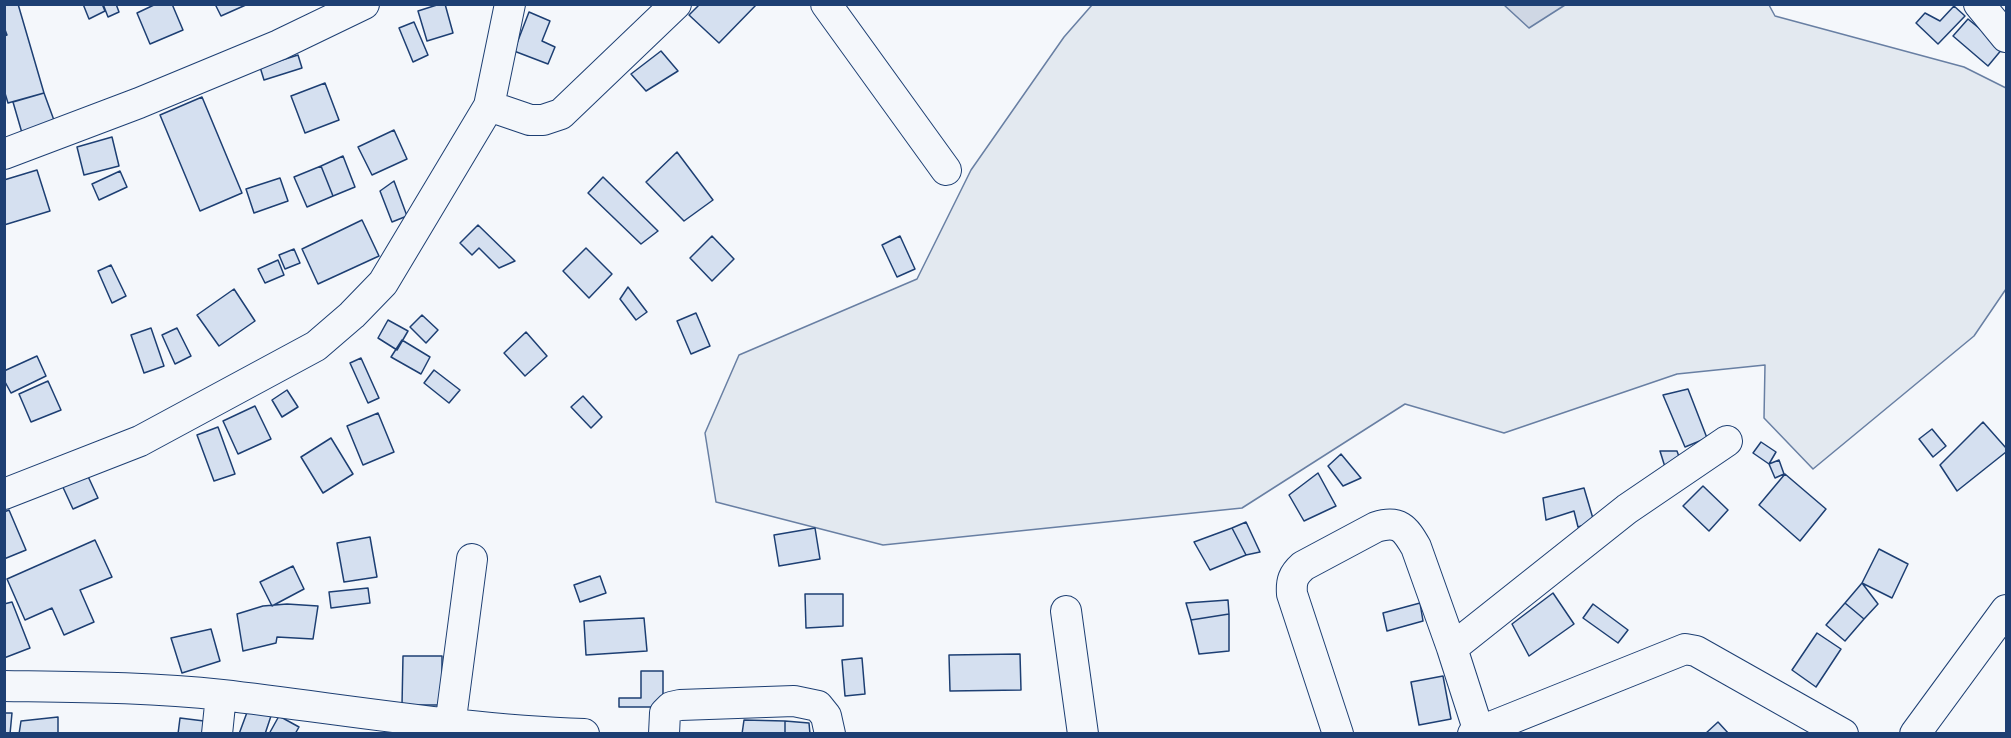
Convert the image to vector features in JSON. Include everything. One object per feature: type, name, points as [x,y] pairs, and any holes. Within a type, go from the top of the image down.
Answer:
[{"type":"street","points":[[4,154],[139,103],[279,45],[364,4]]},
{"type":"street","points":[[4,494],[140,441],[316,346],[352,315],[383,283],[489,106],[510,4]]},
{"type":"street","points":[[489,106],[530,120],[543,120],[561,114],[676,4]]},
{"type":"street","points":[[826,4],[946,170]]},
{"type":"street","points":[[1979,4],[2007,37]]},
{"type":"street","points":[[1452,648],[1627,509],[1727,441]]},
{"type":"street","points":[[1338,734],[1292,594],[1291,582],[1295,573],[1303,566],[1376,527],[1387,524],[1401,526],[1416,547],[1452,648],[1476,733],[1685,649],[1696,651],[1843,734]]},
{"type":"street","points":[[451,729],[472,559]]},
{"type":"street","points":[[1915,734],[2007,609]]},
{"type":"street","points":[[1066,611],[1083,734]]},
{"type":"street","points":[[4,686],[132,688],[221,695],[451,729],[584,734]]},
{"type":"street","points":[[217,734],[221,695]]},
{"type":"street","points":[[664,734],[665,713],[671,707],[794,701],[818,706],[826,716],[830,734]]},
{"type":"shaded area","points":[[1092,5],[1769,5],[1775,16],[1964,67],[2006,88],[2006,289],[1974,336],[1813,469],[1764,418],[1765,365],[1677,374],[1504,433],[1405,404],[1242,508],[883,545],[716,502],[705,433],[739,355],[917,279],[971,170],[1064,37]]},
{"type":"shaded area","points":[[1504,5],[1565,5],[1529,28]]},
{"type":"building","points":[[18,4],[44,93],[8,103],[4,90],[4,36],[7,35],[4,27],[4,6]]},
{"type":"building","points":[[83,4],[102,4],[105,11],[89,19]]},
{"type":"building","points":[[103,4],[116,4],[119,12],[108,17]]},
{"type":"building","points":[[156,4],[172,4],[183,30],[150,44],[137,13]]},
{"type":"building","points":[[215,4],[248,4],[221,16]]},
{"type":"building","points":[[445,4],[453,33],[427,41],[418,11]]},
{"type":"building","points":[[700,4],[757,4],[719,43],[689,15]]},
{"type":"building","points":[[1954,6],[1965,16],[1938,44],[1916,23],[1925,13],[1940,21]]},
{"type":"building","points":[[529,12],[550,21],[542,41],[555,47],[548,64],[514,51]]},
{"type":"building","points":[[1968,19],[2003,48],[1988,66],[1953,36]]},
{"type":"building","points":[[414,22],[428,55],[413,62],[399,28]]},
{"type":"building","points":[[661,51],[678,71],[646,91],[631,74]]},
{"type":"building","points":[[298,55],[302,68],[264,80],[260,67]]},
{"type":"building","points":[[325,83],[339,120],[305,133],[291,96]]},
{"type":"building","points":[[44,93],[55,123],[22,133],[13,102]]},
{"type":"building","points":[[202,97],[242,193],[200,211],[160,115]]},
{"type":"building","points":[[394,130],[407,159],[372,175],[358,147]]},
{"type":"building","points":[[112,137],[119,166],[84,175],[77,147]]},
{"type":"building","points":[[677,152],[713,200],[684,221],[646,182]]},
{"type":"building","points":[[343,156],[355,187],[333,196],[321,166]]},
{"type":"building","points":[[321,166],[333,196],[307,207],[294,177]]},
{"type":"building","points":[[37,170],[50,211],[4,225],[4,180]]},
{"type":"building","points":[[120,171],[127,187],[99,200],[92,184]]},
{"type":"building","points":[[603,177],[658,231],[641,244],[588,193]]},
{"type":"building","points":[[280,178],[288,201],[254,213],[246,189]]},
{"type":"building","points":[[394,181],[407,216],[392,222],[380,191]]},
{"type":"building","points":[[362,220],[379,256],[318,284],[302,249]]},
{"type":"building","points":[[478,225],[515,261],[499,268],[479,248],[472,255],[460,243]]},
{"type":"building","points":[[712,236],[734,259],[712,281],[690,258]]},
{"type":"building","points":[[900,236],[915,269],[897,277],[882,245]]},
{"type":"building","points":[[586,248],[612,274],[589,298],[563,271]]},
{"type":"building","points":[[294,249],[300,263],[285,269],[279,255]]},
{"type":"building","points":[[278,260],[284,275],[265,283],[258,269]]},
{"type":"building","points":[[111,265],[126,296],[112,303],[98,271]]},
{"type":"building","points":[[628,287],[647,312],[636,320],[620,299]]},
{"type":"building","points":[[234,289],[255,321],[219,346],[197,315]]},
{"type":"building","points":[[696,313],[710,346],[691,354],[677,321]]},
{"type":"building","points":[[422,315],[438,330],[426,343],[410,327]]},
{"type":"building","points":[[388,320],[408,331],[397,350],[378,338]]},
{"type":"building","points":[[151,328],[164,366],[144,373],[131,335]]},
{"type":"building","points":[[177,328],[191,356],[175,364],[162,335]]},
{"type":"building","points":[[526,332],[547,356],[525,376],[504,353]]},
{"type":"building","points":[[402,340],[430,357],[421,374],[391,357]]},
{"type":"building","points":[[37,356],[46,376],[11,393],[4,380],[4,371]]},
{"type":"building","points":[[361,358],[379,398],[368,403],[350,363]]},
{"type":"building","points":[[434,370],[460,390],[449,403],[424,383]]},
{"type":"building","points":[[48,381],[61,410],[31,422],[19,394]]},
{"type":"building","points":[[1688,389],[1707,438],[1685,447],[1663,395]]},
{"type":"building","points":[[287,390],[298,407],[282,417],[272,400]]},
{"type":"building","points":[[583,396],[602,417],[591,428],[571,407]]},
{"type":"building","points":[[255,406],[271,439],[238,454],[223,421]]},
{"type":"building","points":[[378,413],[394,452],[363,465],[347,426]]},
{"type":"building","points":[[1983,422],[2006,448],[2006,452],[1957,491],[1940,465]]},
{"type":"building","points":[[218,427],[235,474],[214,481],[197,435]]},
{"type":"building","points":[[1932,429],[1946,446],[1933,457],[1919,439]]},
{"type":"building","points":[[331,438],[353,474],[323,493],[301,457]]},
{"type":"building","points":[[1761,442],[1776,452],[1769,464],[1753,453]]},
{"type":"building","points":[[1660,451],[1677,451],[1684,471],[1665,467]]},
{"type":"building","points":[[1341,454],[1361,478],[1343,486],[1328,466]]},
{"type":"building","points":[[1779,460],[1784,474],[1775,478],[1769,464]]},
{"type":"building","points":[[86,472],[98,498],[73,509],[61,483]]},
{"type":"building","points":[[1318,473],[1336,506],[1304,521],[1289,495]]},
{"type":"building","points":[[1785,474],[1826,509],[1800,541],[1759,505]]},
{"type":"building","points":[[1703,486],[1728,510],[1709,531],[1683,506]]},
{"type":"building","points":[[1584,488],[1594,522],[1578,527],[1574,511],[1546,520],[1543,498]]},
{"type":"building","points":[[9,510],[26,550],[4,559],[4,512]]},
{"type":"building","points":[[1246,522],[1260,552],[1246,555],[1232,528]]},
{"type":"building","points":[[815,528],[820,559],[779,566],[774,535]]},
{"type":"building","points":[[1232,528],[1246,555],[1210,570],[1194,542]]},
{"type":"building","points":[[370,537],[377,577],[344,582],[337,543]]},
{"type":"building","points":[[95,540],[112,577],[80,590],[94,622],[64,635],[52,608],[25,620],[7,579]]},
{"type":"building","points":[[1879,549],[1908,564],[1892,598],[1862,583]]},
{"type":"building","points":[[293,566],[304,589],[272,606],[260,582]]},
{"type":"building","points":[[600,576],[606,593],[580,602],[574,585]]},
{"type":"building","points":[[1862,583],[1878,604],[1864,619],[1845,603]]},
{"type":"building","points":[[368,588],[370,603],[331,608],[329,592]]},
{"type":"building","points":[[1553,593],[1574,624],[1529,656],[1512,624]]},
{"type":"building","points":[[805,594],[843,594],[843,626],[806,628]]},
{"type":"building","points":[[1228,600],[1229,614],[1191,620],[1186,603]]},
{"type":"building","points":[[12,602],[30,648],[4,658],[4,604]]},
{"type":"building","points":[[1420,603],[1423,621],[1387,631],[1383,613]]},
{"type":"building","points":[[1845,603],[1864,619],[1845,641],[1826,625]]},
{"type":"building","points":[[287,604],[318,606],[313,639],[277,637],[276,643],[243,651],[237,614],[263,606]]},
{"type":"building","points":[[1593,604],[1628,630],[1618,643],[1583,618]]},
{"type":"building","points":[[1229,614],[1229,651],[1199,654],[1191,620]]},
{"type":"building","points":[[644,618],[647,651],[586,655],[584,621]]},
{"type":"building","points":[[211,629],[220,661],[182,673],[171,638]]},
{"type":"building","points":[[1817,633],[1841,649],[1816,687],[1792,670]]},
{"type":"building","points":[[1020,654],[1021,690],[950,691],[949,655]]},
{"type":"building","points":[[403,656],[442,656],[442,705],[402,705]]},
{"type":"building","points":[[862,658],[865,694],[845,696],[842,660]]},
{"type":"building","points":[[641,671],[663,671],[663,707],[619,707],[619,698],[641,698]]},
{"type":"building","points":[[1443,676],[1451,719],[1419,725],[1411,682]]},
{"type":"building","points":[[249,707],[271,716],[265,734],[239,734]]},
{"type":"building","points":[[4,713],[12,713],[10,734],[4,734]]},
{"type":"building","points":[[279,716],[299,727],[295,734],[269,734]]},
{"type":"building","points":[[58,717],[58,734],[19,734],[21,721]]},
{"type":"building","points":[[180,718],[204,721],[202,734],[178,734]]},
{"type":"building","points":[[744,720],[785,721],[785,734],[742,734]]},
{"type":"building","points":[[785,721],[809,723],[810,734],[785,734]]},
{"type":"building","points":[[1718,722],[1729,734],[1705,734]]}]
